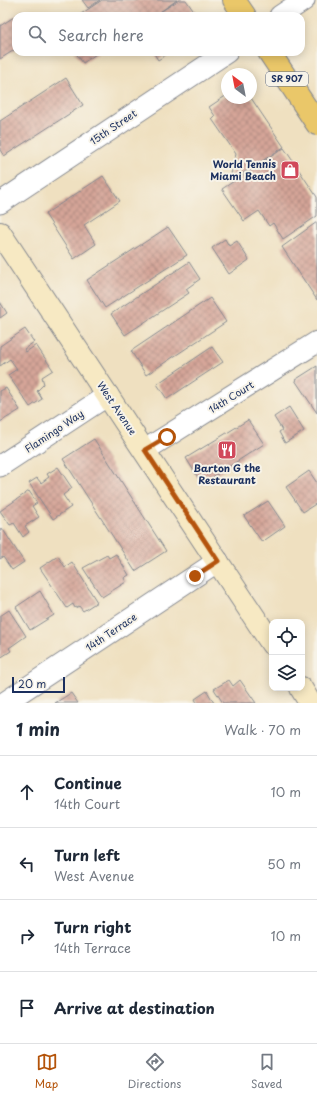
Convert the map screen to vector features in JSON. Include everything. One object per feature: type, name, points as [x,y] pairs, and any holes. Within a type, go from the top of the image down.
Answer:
[{"type":"highway","points":[[234,0],[242,12]]},
{"type":"highway","name":"SR 907","points":[[272,56],[317,124]]},
{"type":"street","points":[[286,12],[304,0]]},
{"type":"street","name":"15th Street","points":[[0,203],[221,56]]},
{"type":"street","name":"West Avenue","points":[[0,233],[269,639]]},
{"type":"street","name":"14th Court","points":[[145,450],[317,342]]},
{"type":"street","name":"Flamingo Way","points":[[0,466],[108,395]]},
{"type":"street","name":"14th Terrace","points":[[4,703],[218,561]]},
{"type":"street","points":[[303,691],[310,703]]},
{"type":"building","points":[[82,0],[100,0],[88,8]]},
{"type":"building","points":[[102,0],[177,0],[160,12],[84,12]]},
{"type":"building","points":[[179,0],[186,0],[194,12],[160,12]]},
{"type":"building","points":[[12,18],[12,52],[0,59],[0,26]]},
{"type":"building","points":[[78,56],[93,56],[83,63]]},
{"type":"building","points":[[156,56],[164,56],[158,60]]},
{"type":"building","points":[[66,78],[83,105],[4,156],[0,150],[0,121]]},
{"type":"building","points":[[221,99],[221,104],[255,104],[284,147],[234,179],[231,174],[236,154],[212,119],[215,116],[209,107]]},
{"type":"building","points":[[284,148],[317,197],[317,216],[283,239],[273,223],[269,226],[259,211],[244,221],[222,189]]},
{"type":"building","points":[[103,176],[120,201],[84,225],[96,244],[74,259],[45,214]]},
{"type":"building","points":[[317,222],[317,300],[282,247]]},
{"type":"building","points":[[168,227],[187,255],[105,308],[87,280]]},
{"type":"building","points":[[225,239],[229,246],[237,241],[249,260],[229,274],[212,248]]},
{"type":"building","points":[[189,262],[200,279],[186,289],[189,293],[125,335],[111,314]]},
{"type":"building","points":[[210,298],[226,322],[146,375],[131,351]]},
{"type":"building","points":[[0,302],[7,313],[0,318]]},
{"type":"building","points":[[25,329],[34,342],[24,349],[26,352],[36,345],[53,370],[42,377],[44,384],[37,391],[42,399],[30,407],[8,375],[17,369],[10,359],[0,366],[0,346]]},
{"type":"building","points":[[212,347],[223,362],[167,399],[157,384]]},
{"type":"building","points":[[317,366],[317,413],[295,380]]},
{"type":"building","points":[[6,388],[20,410],[0,422],[0,391]]},
{"type":"building","points":[[289,407],[304,431],[285,443],[279,432],[282,430],[274,417]]},
{"type":"building","points":[[248,420],[264,444],[202,484],[186,458]]},
{"type":"building","points":[[94,439],[166,551],[135,571],[63,459]]},
{"type":"building","points":[[58,467],[72,488],[63,495],[71,507],[53,519],[29,483],[37,478],[41,483],[49,477],[47,474]]},
{"type":"building","points":[[309,471],[317,483],[317,503],[303,512],[286,487]]},
{"type":"building","points":[[29,491],[37,503],[32,506],[39,517],[25,526],[29,532],[23,537],[14,523],[10,525],[0,511]]},
{"type":"building","points":[[268,501],[285,526],[262,542],[244,516]]},
{"type":"building","points":[[2,528],[24,562],[12,570],[3,557],[0,559],[0,529]]},
{"type":"building","points":[[116,554],[129,575],[124,578],[126,582],[102,597],[83,568],[107,555],[109,558]]},
{"type":"building","points":[[58,556],[65,567],[72,562],[97,602],[83,611],[79,606],[75,608],[73,604],[67,608],[40,568]]},
{"type":"building","points":[[40,591],[54,615],[30,630],[16,607]]},
{"type":"building","points":[[9,610],[26,636],[9,648],[11,651],[0,658],[0,616]]},
{"type":"building","points":[[229,680],[233,686],[240,680],[256,703],[223,703],[214,689]]},
{"type":"building","points":[[207,691],[214,703],[197,703],[195,699]]},
{"type":"building","points":[[71,693],[78,703],[55,703]]},
{"type":"place","name":"World Tennis Miami Beach","points":[[290,170]]},
{"type":"place","name":"Barton G the Restaurant","points":[[227,450]]},
{"type":"route","points":[[167,437],[145,450],[218,561],[195,576]]}]
